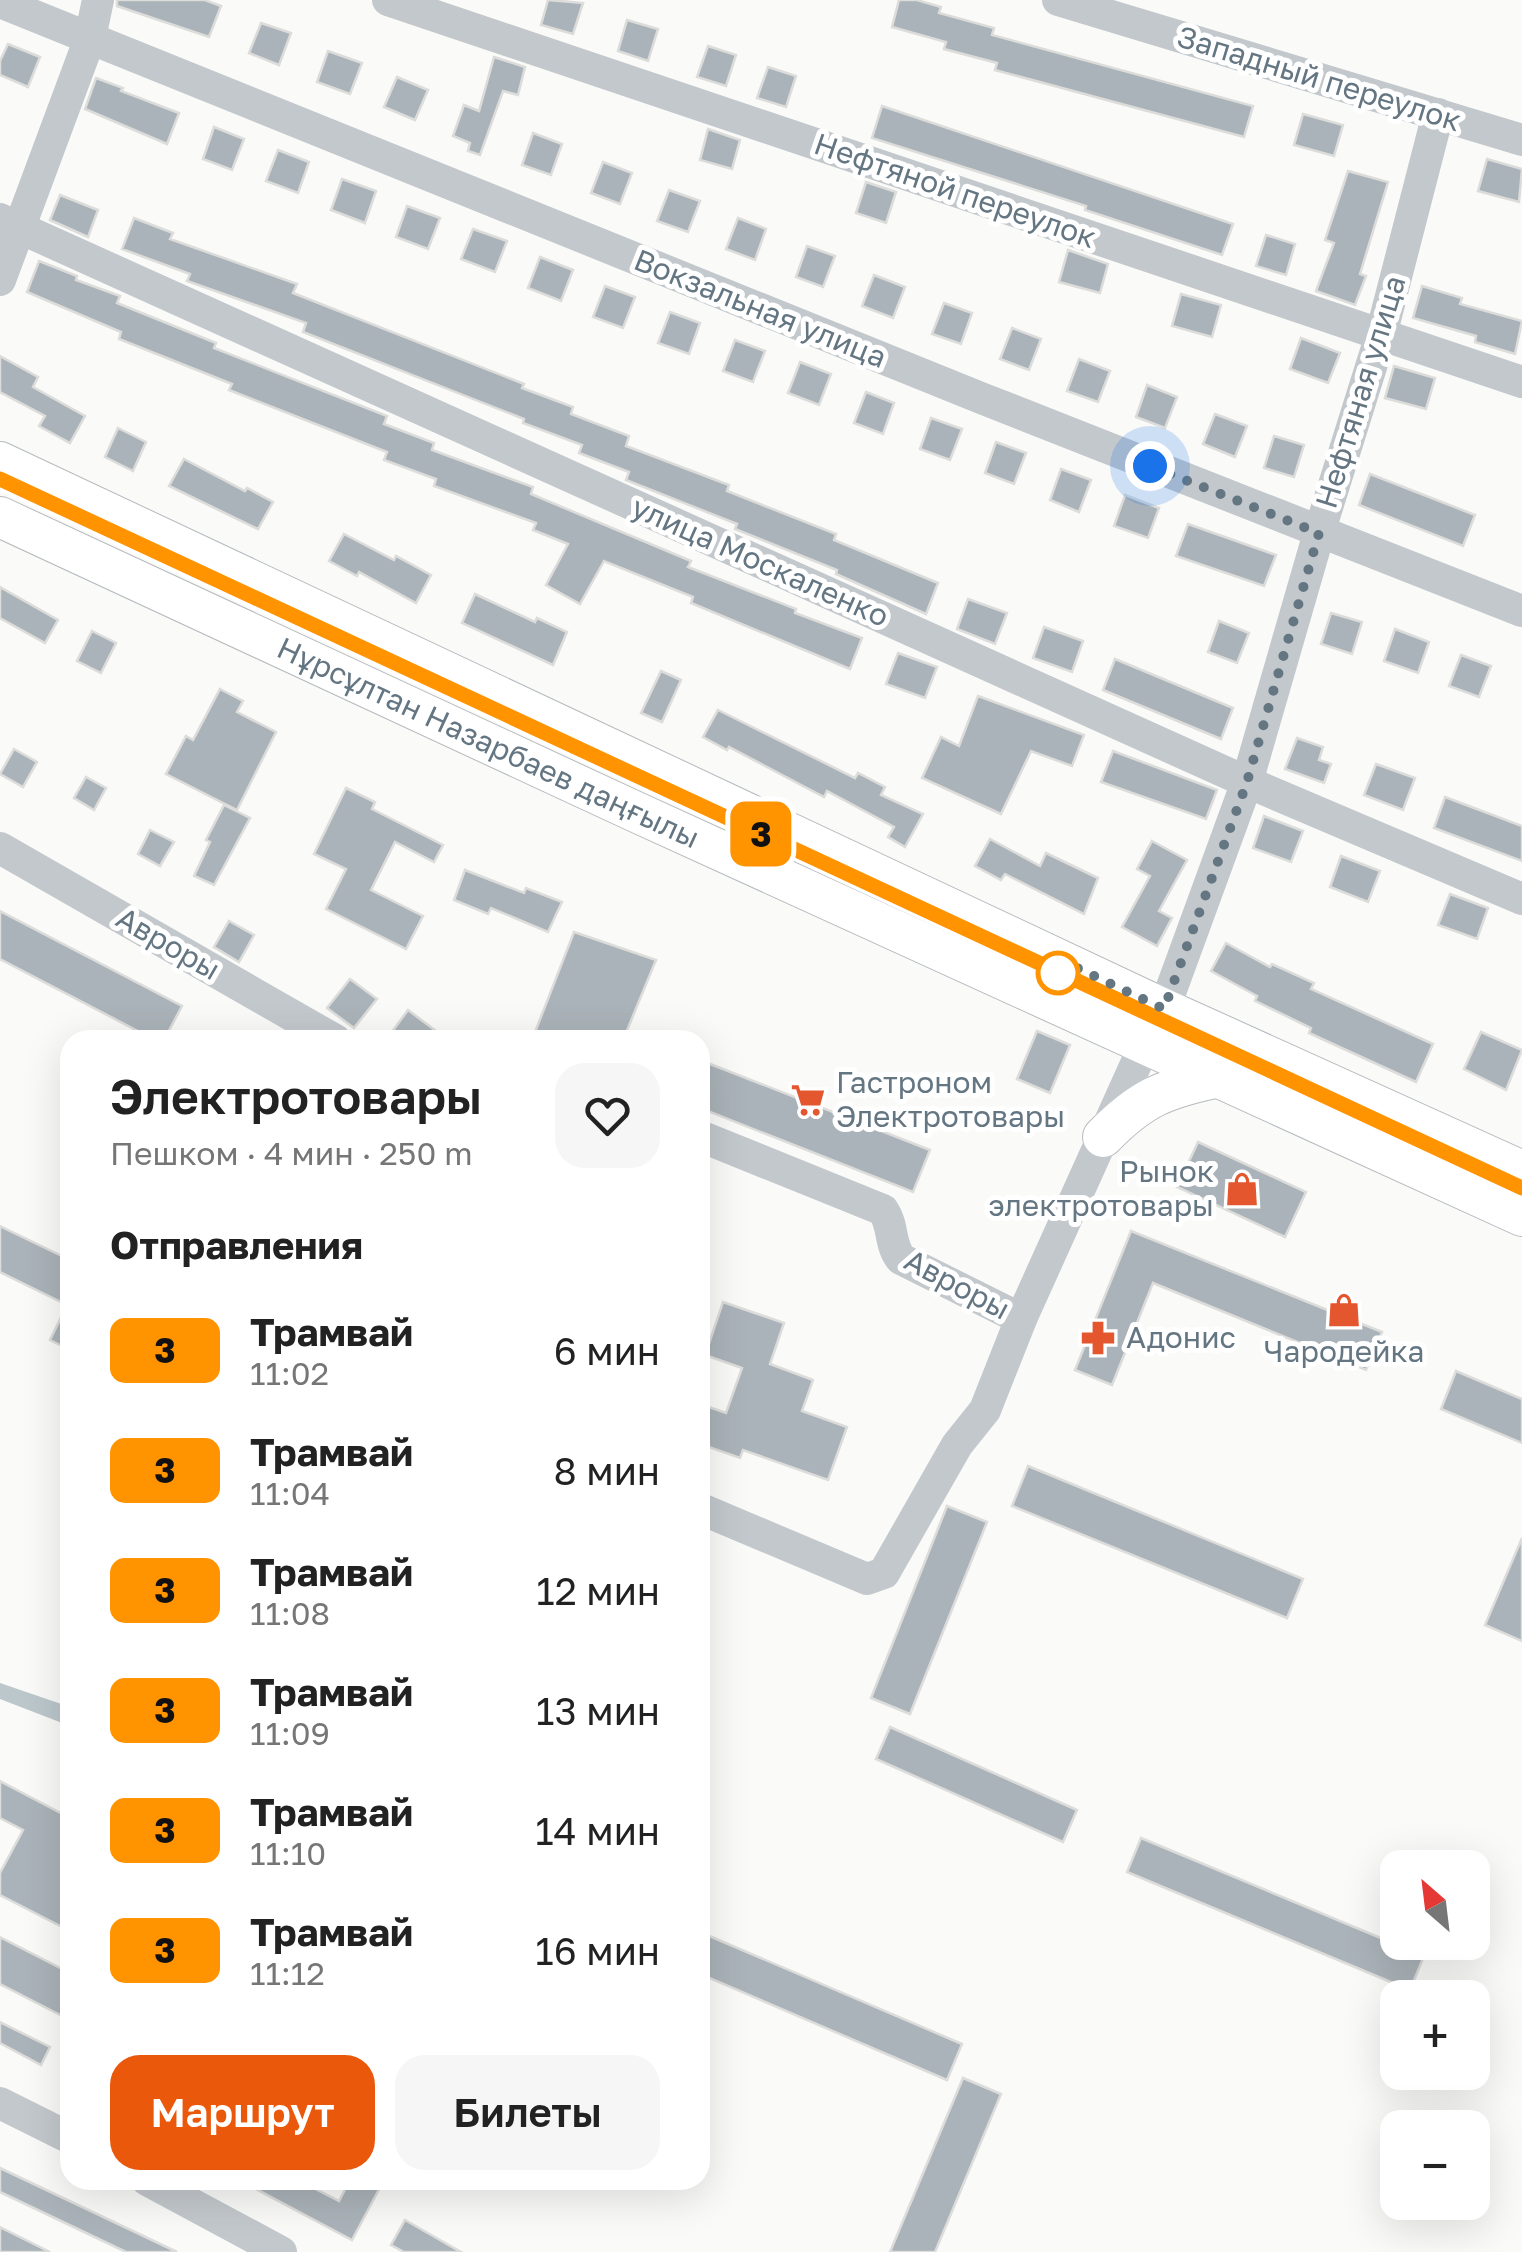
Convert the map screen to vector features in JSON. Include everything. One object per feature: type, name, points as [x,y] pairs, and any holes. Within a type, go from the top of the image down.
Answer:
[{"type":"main road","name":"Нұрсұлтан Назарбаев даңғылы","points":[[0,462],[1155,1026],[1214,1078],[1522,1216]]},
{"type":"main road","name":"Нұрсұлтан Назарбаев даңғылы","points":[[0,517],[636,812],[1155,1026],[1522,1171]]},
{"type":"main road","points":[[1103,1137],[1128,1112],[1153,1095],[1214,1078]]},
{"type":"street","points":[[0,280],[10,224],[90,38],[98,0]]},
{"type":"street","name":"Нефтяной переулок","points":[[388,0],[1522,382]]},
{"type":"street","name":"Западный переулок","points":[[1058,0],[1116,8],[1522,140]]},
{"type":"street","name":"Вокзальная улица","points":[[0,2],[1522,611]]},
{"type":"street","name":"Нефтяная улица","points":[[710,1513],[867,1579],[876,1578],[884,1573],[956,1444],[985,1410],[1021,1320],[1155,1026],[1247,782],[1319,533],[1382,335],[1438,114]]},
{"type":"street","name":"улица Москаленко","points":[[10,224],[1247,782],[1522,899]]},
{"type":"street","name":"Авроры","points":[[0,848],[318,1030]]},
{"type":"street","name":"Авроры","points":[[710,1140],[883,1210],[890,1220],[893,1248],[900,1259],[1021,1320]]},
{"type":"street","points":[[0,2104],[60,2133]]},
{"type":"street","points":[[165,2190],[280,2252]]},
{"type":"shaded area","points":[[0,1683],[60,1704],[60,1722],[0,1699]]},
{"type":"building","points":[[117,0],[205,0],[221,6],[209,37],[117,6]]},
{"type":"building","points":[[548,0],[583,3],[573,34],[541,25]]},
{"type":"building","points":[[899,0],[941,7],[939,13],[994,28],[992,35],[1253,106],[1244,137],[995,70],[997,63],[944,49],[946,42],[892,27]]},
{"type":"building","points":[[627,20],[658,29],[648,61],[618,51]]},
{"type":"building","points":[[261,23],[291,33],[279,65],[249,53]]},
{"type":"building","points":[[8,44],[40,57],[28,87],[0,75],[0,61]]},
{"type":"building","points":[[708,46],[736,55],[726,86],[697,77]]},
{"type":"building","points":[[328,51],[362,63],[350,94],[317,82]]},
{"type":"building","points":[[494,57],[525,67],[518,95],[503,91],[480,155],[468,151],[470,143],[453,136],[464,105],[479,111]]},
{"type":"building","points":[[768,67],[796,76],[786,107],[757,98]]},
{"type":"building","points":[[397,77],[428,90],[415,120],[384,107]]},
{"type":"building","points":[[96,78],[179,113],[167,144],[85,109]]},
{"type":"building","points":[[882,106],[1233,224],[1222,255],[1085,210],[1086,206],[872,138]]},
{"type":"building","points":[[1303,114],[1343,125],[1334,156],[1294,145]]},
{"type":"building","points":[[214,127],[244,139],[232,170],[203,159]]},
{"type":"building","points":[[708,129],[740,140],[732,169],[700,160]]},
{"type":"building","points":[[533,133],[562,144],[551,175],[522,165]]},
{"type":"building","points":[[278,150],[309,162],[298,193],[266,181]]},
{"type":"building","points":[[1487,159],[1522,169],[1519,202],[1478,191]]},
{"type":"building","points":[[603,162],[632,173],[620,204],[591,193]]},
{"type":"building","points":[[1348,171],[1388,182],[1360,274],[1366,276],[1355,305],[1316,291],[1334,243],[1325,240]]},
{"type":"building","points":[[342,179],[376,191],[365,223],[331,210]]},
{"type":"building","points":[[866,182],[896,192],[886,223],[856,213]]},
{"type":"building","points":[[669,190],[700,201],[688,232],[657,221]]},
{"type":"building","points":[[60,195],[98,210],[88,237],[50,220]]},
{"type":"building","points":[[407,206],[440,218],[428,249],[396,237]]},
{"type":"building","points":[[134,218],[173,233],[170,239],[297,284],[293,293],[524,384],[522,388],[573,407],[571,414],[629,436],[626,446],[729,485],[727,491],[836,534],[834,540],[938,583],[926,614],[836,574],[837,570],[735,529],[737,524],[626,480],[629,472],[579,453],[582,445],[303,332],[306,323],[187,281],[190,274],[122,249]]},
{"type":"building","points":[[738,218],[766,229],[755,260],[726,249]]},
{"type":"building","points":[[473,229],[507,241],[495,272],[461,259]]},
{"type":"building","points":[[1266,235],[1295,244],[1286,275],[1256,266]]},
{"type":"building","points":[[807,246],[835,256],[823,287],[796,277]]},
{"type":"building","points":[[1068,250],[1108,264],[1100,293],[1059,282]]},
{"type":"building","points":[[540,257],[573,270],[561,301],[528,288]]},
{"type":"building","points":[[39,261],[120,296],[117,303],[216,343],[214,348],[387,416],[384,424],[434,443],[432,450],[533,487],[531,494],[691,561],[688,567],[862,638],[850,669],[691,603],[693,597],[604,561],[580,604],[546,585],[568,544],[533,530],[536,523],[434,486],[436,479],[384,460],[387,452],[229,390],[232,384],[119,339],[121,332],[27,292]]},
{"type":"building","points":[[874,275],[905,287],[893,318],[862,306]]},
{"type":"building","points":[[605,286],[635,297],[623,328],[593,317]]},
{"type":"building","points":[[1422,286],[1462,298],[1460,304],[1522,321],[1515,354],[1475,342],[1476,336],[1413,318]]},
{"type":"building","points":[[1181,294],[1221,305],[1212,337],[1172,326]]},
{"type":"building","points":[[944,303],[972,313],[961,344],[932,334]]},
{"type":"building","points":[[670,312],[700,323],[689,354],[658,343]]},
{"type":"building","points":[[1012,328],[1041,339],[1029,370],[1000,359]]},
{"type":"building","points":[[1301,338],[1340,353],[1328,383],[1290,369]]},
{"type":"building","points":[[735,340],[765,351],[753,382],[723,371]]},
{"type":"building","points":[[0,356],[38,377],[33,387],[85,416],[70,443],[39,426],[45,416],[0,392]]},
{"type":"building","points":[[1079,359],[1110,371],[1098,402],[1067,391]]},
{"type":"building","points":[[800,362],[831,374],[819,405],[788,393]]},
{"type":"building","points":[[1394,366],[1435,378],[1426,409],[1385,398]]},
{"type":"building","points":[[1147,385],[1177,397],[1165,428],[1136,417]]},
{"type":"building","points":[[866,392],[894,403],[883,434],[854,423]]},
{"type":"building","points":[[1215,414],[1247,426],[1235,457],[1203,444]]},
{"type":"building","points":[[931,418],[962,429],[950,460],[920,449]]},
{"type":"building","points":[[118,428],[146,442],[133,471],[105,457]]},
{"type":"building","points":[[1274,436],[1304,445],[1294,477],[1264,468]]},
{"type":"building","points":[[996,442],[1026,453],[1014,484],[985,473]]},
{"type":"building","points":[[184,459],[273,502],[258,529],[169,486]]},
{"type":"building","points":[[1061,469],[1091,480],[1079,512],[1050,500]]},
{"type":"building","points":[[1370,474],[1475,515],[1463,546],[1359,505]]},
{"type":"building","points":[[1125,495],[1159,508],[1148,538],[1114,526]]},
{"type":"building","points":[[1188,524],[1276,555],[1264,586],[1176,556]]},
{"type":"building","points":[[344,534],[431,575],[416,603],[359,572],[357,576],[329,561]]},
{"type":"building","points":[[0,587],[58,620],[45,643],[0,618]]},
{"type":"building","points":[[475,594],[567,632],[553,665],[462,623]]},
{"type":"building","points":[[968,599],[1007,613],[995,644],[957,629]]},
{"type":"building","points":[[1331,613],[1362,622],[1352,654],[1321,644]]},
{"type":"building","points":[[1219,621],[1249,633],[1237,663],[1208,652]]},
{"type":"building","points":[[1044,627],[1083,641],[1072,672],[1033,658]]},
{"type":"building","points":[[1395,629],[1429,642],[1418,673],[1384,661]]},
{"type":"building","points":[[92,631],[116,643],[101,673],[77,661]]},
{"type":"building","points":[[898,653],[937,667],[925,698],[886,684]]},
{"type":"building","points":[[1461,655],[1491,666],[1479,697],[1449,686]]},
{"type":"building","points":[[1115,659],[1233,708],[1221,739],[1103,690]]},
{"type":"building","points":[[661,671],[681,680],[662,722],[641,713]]},
{"type":"building","points":[[220,689],[243,701],[237,712],[276,732],[237,810],[166,774],[186,736],[193,740]]},
{"type":"building","points":[[978,696],[1084,735],[1072,766],[1031,751],[1001,814],[922,778],[941,737],[959,746]]},
{"type":"building","points":[[718,710],[855,778],[858,773],[885,787],[881,795],[923,814],[905,847],[888,837],[894,827],[827,791],[824,797],[703,737]]},
{"type":"building","points":[[1297,738],[1323,747],[1319,760],[1331,764],[1324,783],[1285,769]]},
{"type":"building","points":[[14,749],[37,762],[23,787],[0,774]]},
{"type":"building","points":[[1113,751],[1217,790],[1206,819],[1101,782]]},
{"type":"building","points":[[1376,764],[1415,778],[1403,810],[1364,795]]},
{"type":"building","points":[[86,777],[106,788],[94,810],[74,798]]},
{"type":"building","points":[[346,788],[375,802],[372,809],[443,845],[434,862],[395,842],[371,890],[423,916],[406,949],[326,909],[346,869],[314,854]]},
{"type":"building","points":[[1445,797],[1522,826],[1522,861],[1434,828]]},
{"type":"building","points":[[224,805],[250,818],[214,885],[194,876]]},
{"type":"building","points":[[1264,816],[1303,831],[1291,862],[1253,848]]},
{"type":"building","points":[[150,830],[174,842],[160,866],[138,854]]},
{"type":"building","points":[[990,839],[1040,866],[1046,853],[1098,878],[1084,914],[1005,874],[1001,880],[975,866]]},
{"type":"building","points":[[1152,841],[1187,860],[1159,911],[1172,918],[1157,946],[1122,927],[1150,876],[1137,869]]},
{"type":"building","points":[[1341,856],[1380,871],[1368,902],[1330,887]]},
{"type":"building","points":[[465,870],[524,893],[526,888],[562,902],[548,932],[491,908],[488,914],[454,900]]},
{"type":"building","points":[[1450,894],[1488,908],[1477,939],[1438,925]]},
{"type":"building","points":[[0,911],[182,1006],[169,1030],[136,1030],[0,959]]},
{"type":"building","points":[[229,921],[254,935],[239,962],[214,947]]},
{"type":"building","points":[[574,932],[656,960],[627,1030],[536,1030]]},
{"type":"building","points":[[1226,943],[1270,967],[1272,964],[1314,983],[1311,989],[1433,1044],[1416,1082],[1309,1033],[1311,1028],[1255,1001],[1257,996],[1211,971]]},
{"type":"building","points":[[350,979],[377,999],[354,1028],[327,1008]]},
{"type":"building","points":[[408,1010],[435,1030],[393,1030]]},
{"type":"building","points":[[1037,1031],[1070,1045],[1050,1093],[1017,1079]]},
{"type":"building","points":[[1481,1032],[1522,1050],[1506,1090],[1464,1069]]},
{"type":"building","points":[[710,1064],[930,1150],[913,1192],[710,1112]]},
{"type":"building","name":"Рынок электротовары","points":[[1198,1142],[1306,1192],[1285,1237],[1177,1187]]},
{"type":"building","points":[[0,1226],[60,1255],[60,1302],[0,1272]]},
{"type":"building","points":[[1131,1231],[1382,1332],[1366,1370],[1153,1283],[1112,1385],[1075,1370]]},
{"type":"building","points":[[723,1302],[784,1323],[770,1364],[813,1380],[802,1411],[847,1427],[828,1480],[743,1450],[740,1458],[710,1448],[710,1407],[726,1413],[742,1368],[710,1357],[710,1340]]},
{"type":"building","points":[[60,1319],[60,1345],[50,1340]]},
{"type":"building","points":[[1456,1371],[1522,1399],[1522,1443],[1441,1409]]},
{"type":"building","points":[[1028,1466],[1303,1579],[1287,1618],[1012,1506]]},
{"type":"building","points":[[947,1506],[987,1522],[910,1714],[871,1698]]},
{"type":"building","points":[[1522,1538],[1522,1641],[1485,1625]]},
{"type":"building","points":[[890,1727],[1077,1810],[1063,1842],[876,1759]]},
{"type":"building","points":[[0,1781],[60,1813],[60,1926],[0,1895],[0,1873],[23,1830],[0,1818]]},
{"type":"building","points":[[1141,1838],[1380,1938],[1380,1960],[1422,1960],[1414,1980],[1386,1980],[1127,1872]]},
{"type":"building","points":[[710,1936],[962,2044],[947,2080],[710,1978]]},
{"type":"building","points":[[0,1937],[60,1968],[60,2015],[0,1984]]},
{"type":"building","points":[[0,2022],[50,2047],[41,2065],[0,2043]]},
{"type":"building","points":[[963,2078],[1001,2094],[935,2252],[890,2252]]},
{"type":"building","points":[[0,2168],[177,2252],[126,2252],[0,2192]]},
{"type":"building","points":[[258,2190],[318,2190],[339,2201],[345,2190],[379,2190],[352,2240]]},
{"type":"building","points":[[405,2220],[461,2252],[404,2252],[391,2245]]},
{"type":"building","points":[[0,2227],[50,2252],[0,2252]]},
{"type":"tram line","points":[[0,479],[1522,1188]]},
{"type":"tram line","name":"3","points":[[0,479],[1522,1188]]},
{"type":"place","name":"Гастроном Электротовары","points":[[808,1100]]},
{"type":"place","name":"Рынок электротовары","points":[[1242,1189]]},
{"type":"place","name":"Чародейка","points":[[1344,1310]]},
{"type":"place","name":"Адонис","points":[[1098,1338]]},
{"type":"route","points":[[1058,973],[1058,959],[1164,1009],[1247,782],[1319,533],[1150,466]]}]
